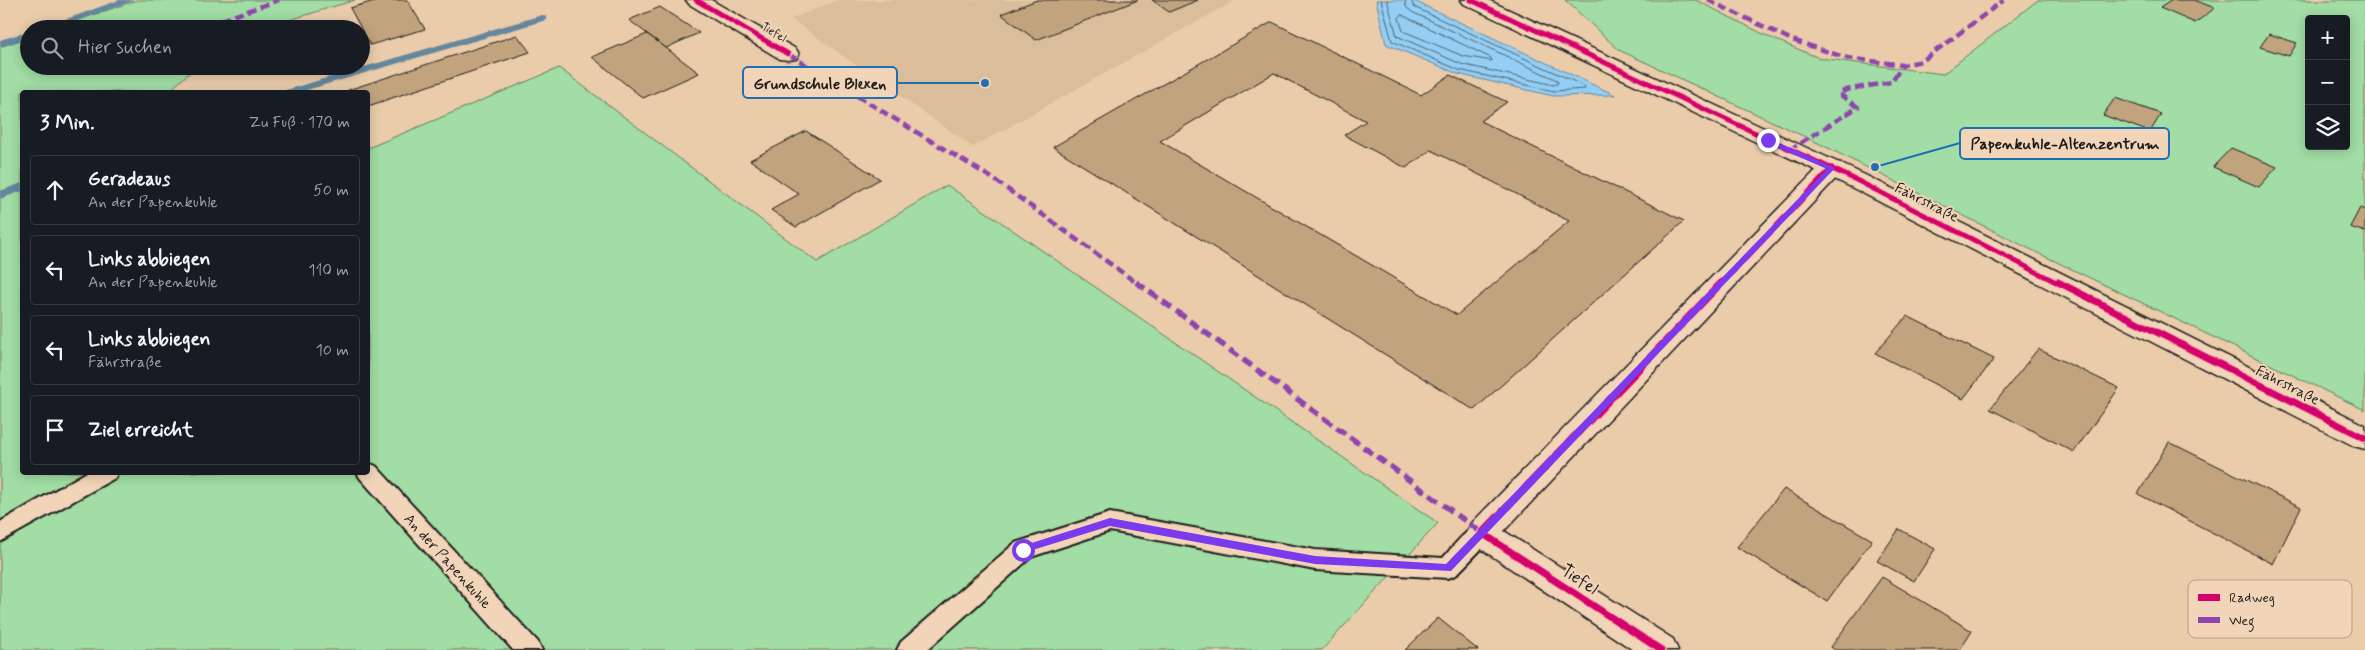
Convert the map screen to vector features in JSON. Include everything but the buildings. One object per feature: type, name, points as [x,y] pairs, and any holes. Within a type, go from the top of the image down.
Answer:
[{"type":"street","name":"Tiefel","points":[[696,0],[788,54]]},
{"type":"street","name":"Fährstraße","points":[[1471,0],[1832,168],[2365,438]]},
{"type":"street","points":[[1482,533],[1832,168]]},
{"type":"street","name":"Tiefel","points":[[1482,533],[1661,650]]},
{"type":"lane","name":"An der Papenkuhle","points":[[370,474],[529,650]]},
{"type":"lane","points":[[0,533],[103,475]]},
{"type":"lane","points":[[910,650],[1023,550],[1110,522],[1315,560],[1448,568],[1482,533]]},
{"type":"shaded area","points":[[838,0],[1236,0],[973,147],[791,19]]},
{"type":"green space","points":[[137,0],[355,0],[289,20],[79,20]]},
{"type":"green space","points":[[1565,0],[1696,0],[1769,37],[1819,58],[1943,74],[2038,0],[2365,0],[2365,410],[2038,253],[1816,142],[1619,50]]},
{"type":"green space","points":[[20,40],[20,75],[187,75],[170,90],[20,90],[20,475],[370,475],[370,147],[559,68],[817,262],[947,185],[1438,523],[1322,650],[0,650],[0,47]]},
{"type":"water","points":[[1376,0],[1412,0],[1615,95],[1553,96],[1458,74],[1386,44]]},
{"type":"waterway","points":[[70,20],[129,0]]},
{"type":"waterway","points":[[370,69],[542,18]]},
{"type":"waterway","points":[[0,44],[20,37]]},
{"type":"waterway","points":[[297,90],[348,75]]},
{"type":"waterway","points":[[0,195],[20,188]]},
{"type":"marked path","points":[[222,20],[279,0]]},
{"type":"marked path","points":[[1708,0],[1792,40],[1847,58],[1903,65],[1922,61],[2004,0]]},
{"type":"marked path","points":[[788,54],[992,178],[1482,533]]},
{"type":"marked path","points":[[1789,150],[1858,107],[1839,94],[1846,90],[1891,82],[1903,65]]},
{"type":"cycle path","points":[[696,0],[788,54]]},
{"type":"cycle path","points":[[1471,0],[1856,180],[2365,438]]},
{"type":"cycle path","points":[[1661,650],[1482,533],[1832,168]]},
{"type":"place","name":"Grundschule Blexen","points":[[985,83]]},
{"type":"place","name":"Papenkuhle-Altenzentrum","points":[[1875,167]]},
{"type":"route","points":[[1023,550],[1110,522],[1315,560],[1448,568],[1832,168],[1768,140]]}]
